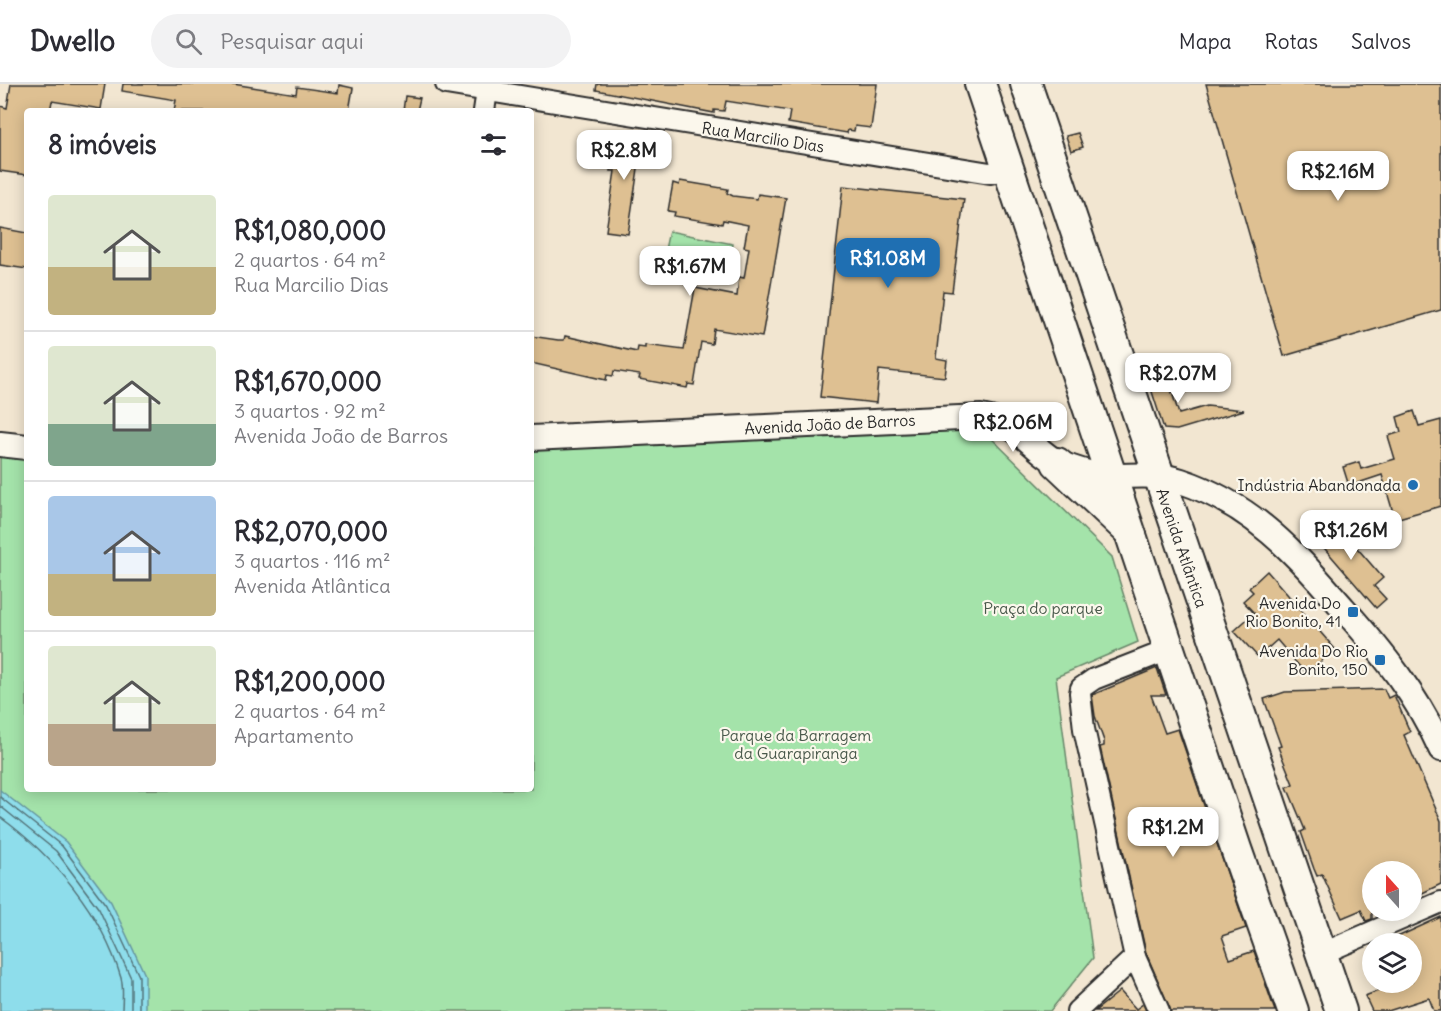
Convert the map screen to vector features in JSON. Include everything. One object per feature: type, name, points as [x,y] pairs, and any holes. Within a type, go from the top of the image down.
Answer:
[{"type":"main road","points":[[980,84],[1171,649],[1236,849],[1293,1011]]},
{"type":"main road","name":"Avenida Atlântica","points":[[1026,84],[1341,1011]]},
{"type":"main road","points":[[1057,463],[1132,534]]},
{"type":"street","name":"Rua Marcilio Dias","points":[[446,84],[488,88],[990,173],[1009,170]]},
{"type":"street","points":[[485,108],[488,88]]},
{"type":"street","name":"Avenida João de Barros","points":[[534,438],[981,417],[1000,420],[1016,428],[1057,463],[1089,474],[1113,476],[1157,474]]},
{"type":"street","points":[[0,444],[24,447]]},
{"type":"street","points":[[1157,474],[1219,496],[1258,520],[1287,545],[1378,648],[1408,687],[1440,744]]},
{"type":"street","points":[[1158,1011],[1135,957],[1084,729],[1080,693],[1081,688],[1094,679],[1171,649]]},
{"type":"street","points":[[1322,954],[1441,902]]},
{"type":"street","points":[[1077,1011],[1135,957]]},
{"type":"green space","points":[[669,231],[733,244],[726,281],[661,268]]},
{"type":"green space","name":"Parque da Barragem da Guarapiranga","points":[[981,428],[1112,557],[1138,642],[1056,677],[1093,958],[1050,1011],[0,1011],[0,455],[24,458],[24,792],[534,792],[534,449]]},
{"type":"water","points":[[0,790],[66,842],[111,902],[145,975],[145,1011],[0,1011]]},
{"type":"building","points":[[11,84],[105,84],[101,108],[52,101],[51,108],[24,108],[24,175],[0,171],[0,106],[7,108]]},
{"type":"building","points":[[123,84],[233,84],[296,94],[297,87],[338,93],[339,85],[353,88],[350,108],[175,108],[176,100],[122,91]]},
{"type":"building","points":[[597,84],[877,84],[871,128],[855,126],[854,131],[848,130],[847,133],[788,123],[790,111],[726,101],[724,111],[714,110],[714,113],[596,90]]},
{"type":"building","points":[[1206,84],[1441,84],[1441,310],[1284,356]]},
{"type":"building","points":[[405,96],[420,98],[418,108],[403,108]]},
{"type":"building","points":[[617,131],[643,136],[628,234],[606,231],[615,171],[610,171]]},
{"type":"building","points":[[1078,133],[1083,147],[1071,151],[1066,136]]},
{"type":"building","points":[[680,181],[728,189],[727,193],[733,196],[757,199],[758,194],[786,198],[762,337],[714,329],[712,344],[701,342],[694,385],[688,384],[687,388],[639,379],[640,375],[614,371],[613,376],[607,375],[606,380],[534,364],[534,336],[564,340],[565,336],[637,352],[638,347],[645,348],[645,345],[684,350],[695,288],[737,296],[739,277],[744,278],[749,248],[744,247],[748,225],[723,220],[722,224],[674,216],[675,212],[668,211],[673,183],[679,185]]},
{"type":"building","points":[[843,186],[964,199],[952,292],[943,291],[936,358],[947,360],[945,377],[879,370],[876,403],[820,397]]},
{"type":"building","points":[[0,228],[24,232],[24,269],[0,265]]},
{"type":"building","points":[[1163,365],[1179,414],[1207,406],[1244,410],[1177,430],[1164,429],[1145,370]]},
{"type":"building","name":"Indústria Abandonada","points":[[1414,411],[1419,426],[1441,420],[1441,506],[1395,519],[1382,475],[1349,486],[1343,467],[1359,462],[1361,469],[1395,459],[1388,436],[1401,432],[1397,417]]},
{"type":"building","points":[[1332,519],[1383,578],[1374,586],[1386,599],[1376,608],[1313,535]]},
{"type":"building","points":[[1267,571],[1335,649],[1306,674],[1277,640],[1258,657],[1234,631],[1254,613],[1243,601],[1253,592],[1249,588]]},
{"type":"building","points":[[1157,668],[1166,695],[1151,695],[1165,733],[1178,729],[1246,928],[1222,936],[1230,959],[1254,951],[1275,1011],[1171,1011],[1146,953],[1100,747],[1104,746],[1104,741],[1095,716],[1092,695]]},
{"type":"building","points":[[1384,689],[1388,698],[1394,695],[1410,732],[1404,735],[1441,821],[1441,884],[1422,893],[1422,861],[1362,861],[1362,912],[1361,910],[1342,918],[1322,874],[1317,876],[1314,869],[1301,832],[1305,830],[1287,787],[1293,784],[1278,747],[1281,746],[1264,699],[1285,692]]},
{"type":"building","points":[[1441,917],[1441,1011],[1434,1011],[1429,998],[1388,1011],[1372,1011],[1365,996],[1373,993],[1422,993],[1422,933],[1406,933]]},
{"type":"building","points":[[1120,991],[1136,1009],[1143,1004],[1146,1011],[1095,1011]]},
{"type":"place","name":"Indústria Abandonada","points":[[1413,485]]},
{"type":"place","name":"Avenida Do Rio Bonito, 41","points":[[1353,612]]},
{"type":"place","name":"Avenida Do Rio Bonito, 150","points":[[1380,660]]},
{"type":"park label","name":"Praça do parque","points":[[1043,608]]}]
